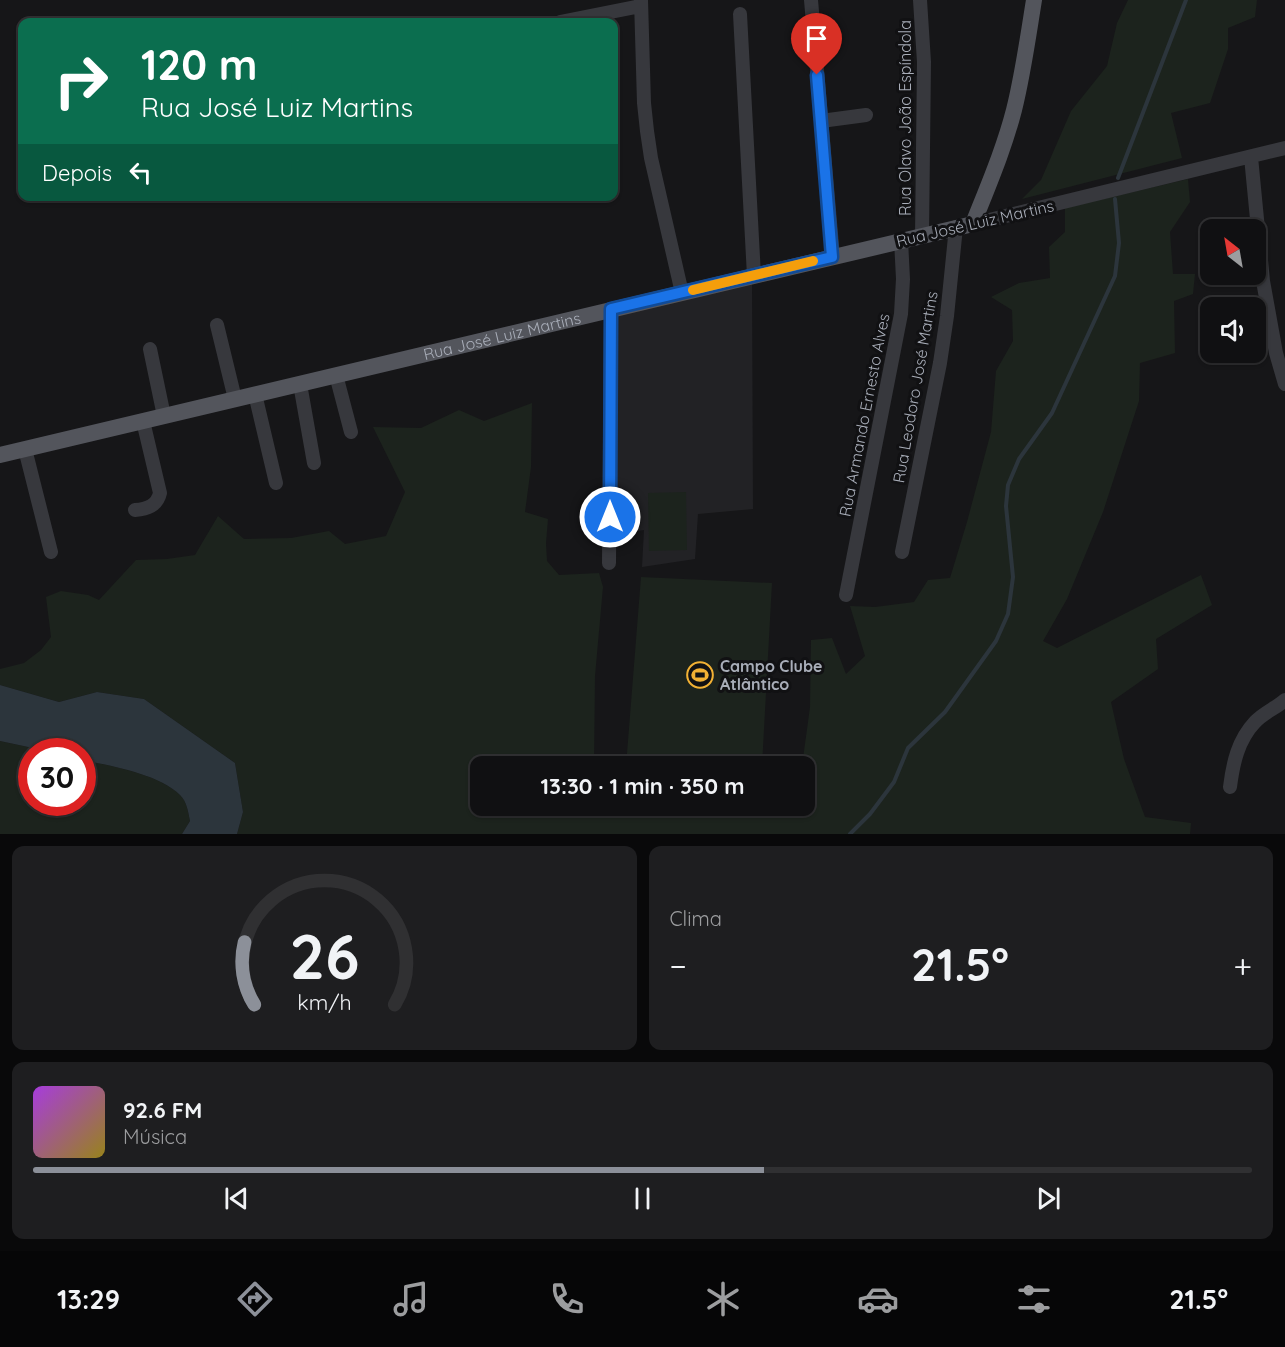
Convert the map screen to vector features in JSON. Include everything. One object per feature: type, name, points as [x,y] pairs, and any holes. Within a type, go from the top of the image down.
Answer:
[{"type":"main road","points":[[964,225],[998,164],[1018,93],[1034,0]]},
{"type":"main road","name":"Rua José Luiz Martins","points":[[0,455],[964,225]]},
{"type":"street","points":[[811,0],[832,257]]},
{"type":"street","name":"Rua Olavo João Espíndola","points":[[920,0],[924,62],[922,236]]},
{"type":"street","points":[[577,18],[641,3],[647,131],[682,293]]},
{"type":"street","points":[[740,14],[754,276]]},
{"type":"street","points":[[821,121],[866,115]]},
{"type":"street","name":"Rua José Luiz Martins","points":[[964,225],[1285,148]]},
{"type":"street","points":[[1251,157],[1263,281],[1276,353],[1285,384]]},
{"type":"street","name":"Rua Leodoro José Martins","points":[[902,552],[940,363],[964,225]]},
{"type":"street","name":"Rua Armando Ernesto Alves","points":[[846,595],[901,314],[903,279],[901,240]]},
{"type":"street","points":[[609,563],[611,309]]},
{"type":"street","points":[[217,325],[235,399]]},
{"type":"street","points":[[150,349],[164,416]]},
{"type":"street","points":[[336,375],[351,432]]},
{"type":"street","points":[[300,384],[314,463]]},
{"type":"street","points":[[255,394],[276,483]]},
{"type":"street","points":[[135,510],[152,506],[159,499],[160,493],[143,421]]},
{"type":"street","points":[[25,449],[51,552]]},
{"type":"street","points":[[1230,786],[1234,762],[1245,736],[1255,721],[1285,700]]},
{"type":"shaded area","points":[[1128,0],[1257,0],[1255,17],[1228,28],[1228,49],[1210,103],[1171,113],[1182,158],[1022,199],[1041,180],[1071,111],[1107,66],[1117,23]]},
{"type":"shaded area","points":[[1188,179],[1190,202],[1170,232],[1173,274],[1195,274],[1193,294],[1174,301],[1175,353],[1140,363],[1139,401],[1103,512],[1067,599],[1043,641],[1057,648],[1201,575],[1212,605],[1156,639],[1158,669],[1111,702],[1124,759],[1145,817],[1191,823],[1190,834],[237,834],[243,812],[235,763],[144,699],[97,692],[59,702],[0,685],[0,669],[24,663],[41,650],[51,637],[46,597],[61,591],[88,595],[99,600],[136,560],[195,555],[218,516],[244,539],[291,538],[329,531],[345,544],[386,536],[405,492],[373,427],[421,428],[459,410],[484,421],[532,403],[531,467],[525,512],[548,519],[547,561],[559,575],[599,573],[603,587],[595,676],[594,756],[470,756],[470,816],[815,816],[815,756],[803,756],[810,707],[811,640],[832,638],[846,674],[865,656],[850,606],[875,607],[914,602],[928,580],[950,578],[991,432],[996,371],[1013,341],[1012,310],[991,297],[1019,283],[1050,278],[1049,247],[1065,232],[1065,208]]},
{"type":"shaded area","points":[[752,281],[753,509],[698,514],[695,559],[642,567],[644,530],[614,535],[612,316]]},
{"type":"shaded area","points":[[686,492],[687,550],[649,551],[648,493]]},
{"type":"shaded area","name":"Campo Clube Atlântico","points":[[641,577],[772,583],[763,756],[627,756]]},
{"type":"shaded area","points":[[0,685],[59,702],[97,692],[144,699],[235,763],[243,812],[237,834],[182,834],[190,821],[187,807],[180,795],[147,776],[96,763],[96,738],[18,738],[18,745],[0,741]]},
{"type":"shaded area","points":[[0,741],[18,745],[18,816],[96,816],[96,763],[147,776],[171,788],[184,801],[190,821],[182,834],[0,834]]},
{"type":"waterway","points":[[1118,178],[1186,0]]},
{"type":"waterway","points":[[850,834],[870,814],[894,782],[908,748],[945,712],[996,641],[1008,614],[1013,577],[1006,506],[1008,485],[1019,459],[1052,413],[1115,276],[1119,243],[1115,199]]},
{"type":"slow traffic","points":[[693,290],[813,261]]},
{"type":"place","name":"Campo Clube Atlântico","points":[[700,675]]},
{"type":"route","points":[[610,517],[611,309],[832,257],[817,75]]}]
